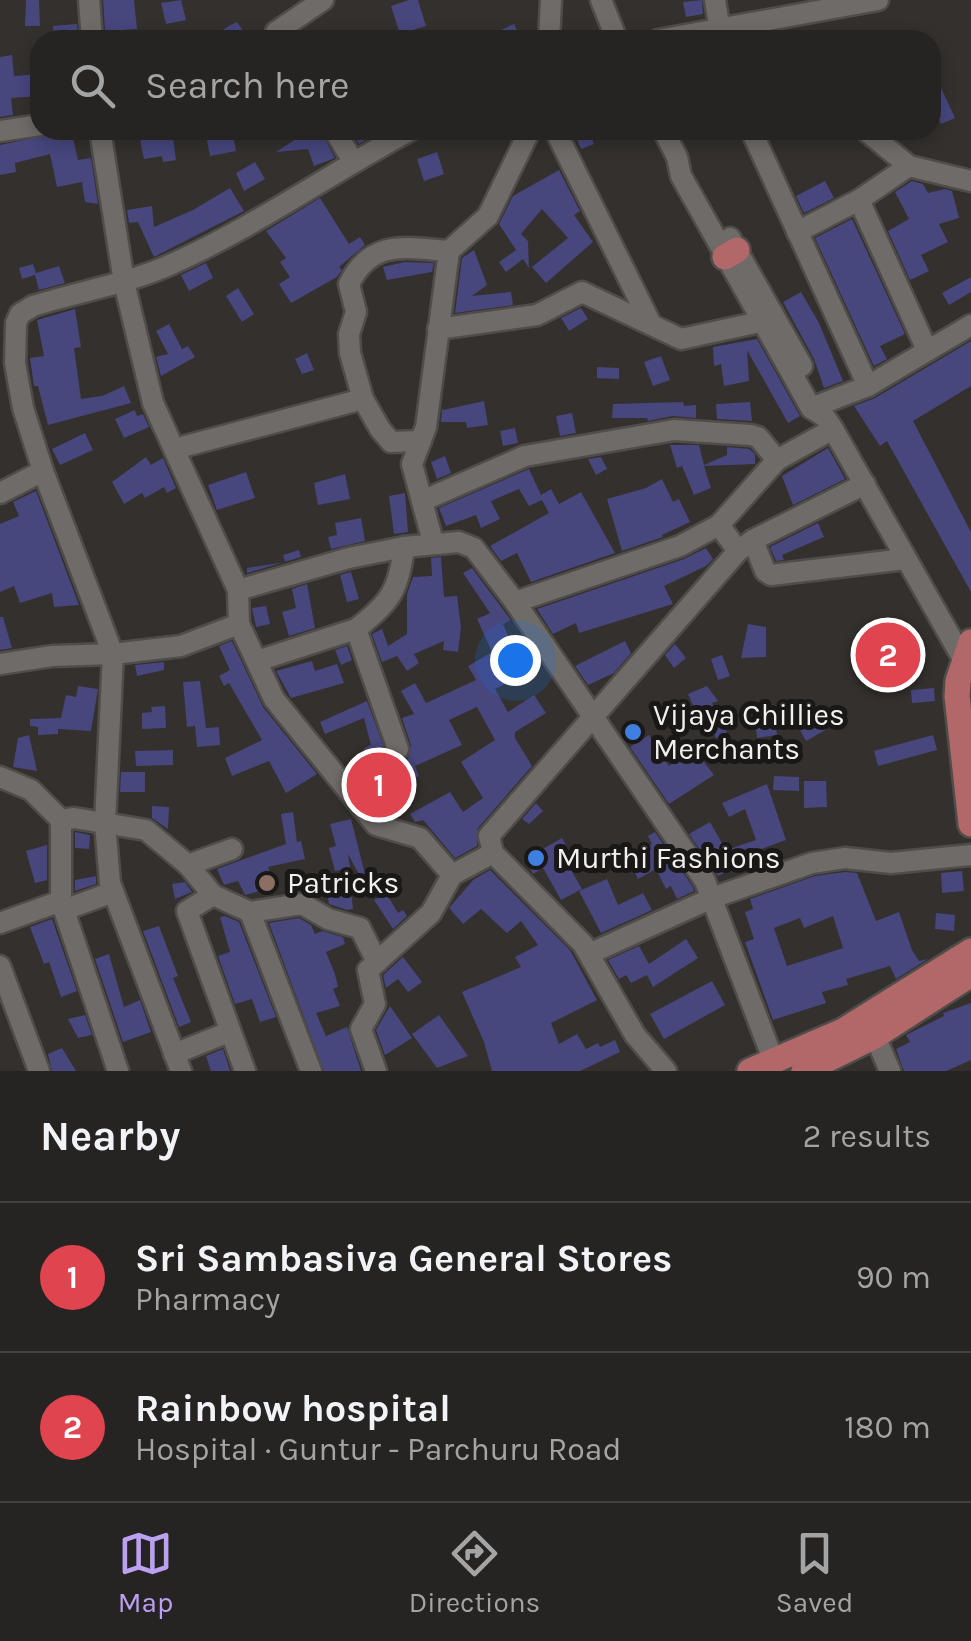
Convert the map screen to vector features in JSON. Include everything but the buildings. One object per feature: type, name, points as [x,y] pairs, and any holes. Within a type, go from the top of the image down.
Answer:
[{"type":"main road","points":[[968,655],[957,696],[971,824]]},
{"type":"main road","points":[[762,1066],[864,1019],[971,950]]},
{"type":"main road","points":[[804,1071],[875,1036],[971,974]]},
{"type":"street","points":[[89,0],[91,30]]},
{"type":"street","points":[[550,30],[552,0]]},
{"type":"street","points":[[601,0],[613,30]]},
{"type":"street","points":[[712,30],[715,0]]},
{"type":"street","points":[[736,30],[878,0]]},
{"type":"street","points":[[279,30],[318,2]]},
{"type":"street","points":[[0,131],[30,126]]},
{"type":"street","points":[[102,140],[124,282],[153,403],[238,590],[239,624],[274,699],[376,826],[420,838],[452,875]]},
{"type":"street","points":[[340,140],[353,161]]},
{"type":"street","points":[[229,1032],[178,1062],[112,892],[105,823],[112,654],[9,382],[8,320],[33,306],[124,282],[173,264],[392,140]]},
{"type":"street","points":[[433,542],[412,464],[422,441],[448,251],[488,216],[525,140]]},
{"type":"street","points":[[560,140],[651,324]]},
{"type":"street","points":[[668,140],[677,157],[692,170],[731,253],[905,560],[968,655]]},
{"type":"street","points":[[755,140],[868,386]]},
{"type":"street","points":[[877,140],[909,166],[971,180]]},
{"type":"street","points":[[797,232],[859,200],[909,166]]},
{"type":"street","points":[[859,200],[926,350]]},
{"type":"street","points":[[422,441],[391,442],[363,399],[348,342],[356,312],[350,290],[353,276],[374,254],[388,248],[448,251]]},
{"type":"street","points":[[438,329],[536,315],[582,292],[681,338],[767,318]]},
{"type":"street","points":[[515,602],[680,546],[719,524],[823,414],[971,326]]},
{"type":"street","points":[[174,449],[363,399]]},
{"type":"street","points":[[422,501],[524,456],[674,430],[758,437],[777,460]]},
{"type":"street","points":[[0,493],[43,471]]},
{"type":"street","points":[[666,1071],[635,1035],[583,944],[494,853],[489,836],[745,546],[865,484]]},
{"type":"street","points":[[719,524],[771,575],[905,560]]},
{"type":"street","points":[[238,590],[404,547],[459,542],[474,548],[515,602],[705,882],[762,1066]]},
{"type":"street","points":[[256,661],[356,629],[376,614],[396,589],[404,547]]},
{"type":"street","points":[[0,664],[181,646],[239,624]]},
{"type":"street","points":[[356,629],[398,749]]},
{"type":"street","points":[[0,776],[31,790],[61,820],[146,830],[188,865],[213,895],[250,912],[302,904],[328,920],[360,928],[377,962]]},
{"type":"street","points":[[61,820],[63,905],[118,1071]]},
{"type":"street","points":[[188,865],[232,849]]},
{"type":"street","points":[[376,1071],[361,1029],[375,1004],[368,970],[432,912],[452,875],[494,853]]},
{"type":"street","points":[[589,954],[712,898],[832,859],[891,862],[971,855]]},
{"type":"street","points":[[0,922],[112,892]]},
{"type":"street","points":[[213,895],[187,911],[246,1071]]},
{"type":"street","points":[[250,912],[310,1071]]},
{"type":"street","points":[[0,966],[39,1071]]},
{"type":"street","points":[[875,1036],[890,1071]]},
{"type":"place","name":"Rainbow hospital","points":[[888,655]]},
{"type":"place","name":"Vijaya Chillies Merchants","points":[[633,732]]},
{"type":"place","name":"Sri Sambasiva General Stores","points":[[379,785]]},
{"type":"place","name":"Murthi Fashions","points":[[536,858]]},
{"type":"place","name":"Patricks","points":[[267,883]]}]
